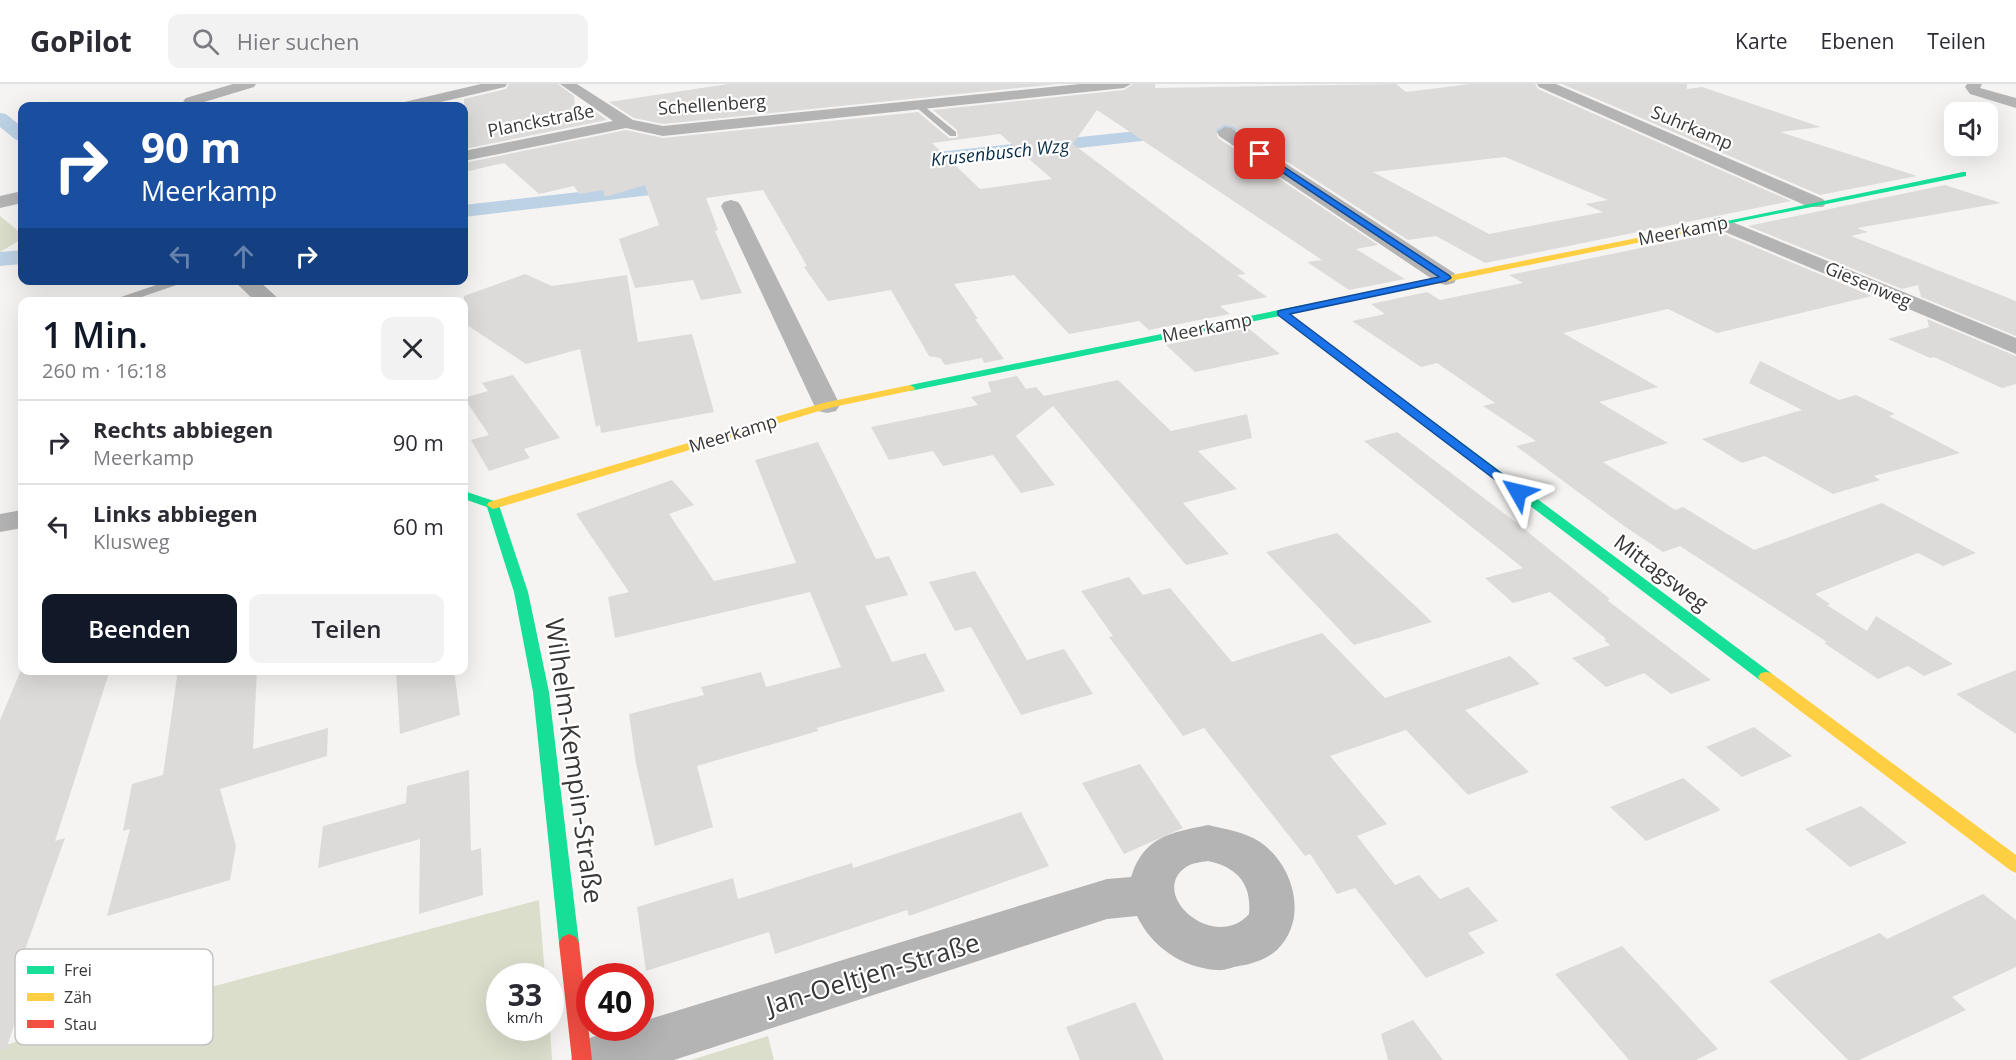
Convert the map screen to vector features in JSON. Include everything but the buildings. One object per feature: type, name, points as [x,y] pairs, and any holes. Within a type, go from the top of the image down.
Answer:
[{"type":"street","points":[[191,101],[249,84]]},
{"type":"street","points":[[423,102],[500,84]]},
{"type":"street","points":[[567,84],[627,123]]},
{"type":"street","name":"Schellenberg","points":[[627,123],[640,128],[663,131],[1124,84]]},
{"type":"street","name":"Suhrkamp","points":[[1531,84],[1549,87],[1816,203]]},
{"type":"street","points":[[1976,84],[1972,87],[1976,91],[2016,103]]},
{"type":"street","points":[[938,90],[953,103]]},
{"type":"street","name":"Planckstraße","points":[[468,155],[627,123]]},
{"type":"street","points":[[1225,132],[1446,278]]},
{"type":"street","name":"Meerkamp","points":[[493,505],[827,405],[1963,174]]},
{"type":"street","points":[[0,202],[18,198]]},
{"type":"street","points":[[731,206],[827,405]]},
{"type":"street","name":"Giesenweg","points":[[1720,223],[2016,347]]},
{"type":"street","points":[[250,285],[265,297]]},
{"type":"street","name":"Mittagsweg","points":[[1282,313],[2016,865]]},
{"type":"street","points":[[468,496],[493,505]]},
{"type":"street","name":"Wilhelm-Kempin-Straße","points":[[493,505],[521,592],[541,692],[582,1060]]},
{"type":"street","points":[[0,524],[18,520]]},
{"type":"street","name":"Jan-Oeltjen-Straße","points":[[597,1060],[1107,899],[1150,895]]},
{"type":"lane","points":[[920,106],[953,134]]},
{"type":"lane","points":[[129,297],[168,285]]},
{"type":"green space","points":[[0,216],[18,231],[18,241],[0,252]]},
{"type":"green space","points":[[539,900],[544,963],[486,963],[486,1041],[551,1041],[552,1060],[0,1060],[0,1047],[15,1042],[15,1045],[213,1045],[213,986]]},
{"type":"green space","points":[[768,1036],[774,1060],[691,1060]]},
{"type":"waterway","points":[[0,118],[18,133]]},
{"type":"waterway","name":"Krusenbusch Wzg","points":[[899,162],[1280,121]]},
{"type":"waterway","name":"Krusenbusch Wzg","points":[[468,211],[695,185]]},
{"type":"waterway","name":"Krusenbusch Wzg","points":[[0,259],[18,257]]},
{"type":"traffic: fast","points":[[1702,227],[1963,174]]},
{"type":"traffic: fast","points":[[910,388],[1397,289]]},
{"type":"traffic: fast","points":[[1282,313],[1766,677]]},
{"type":"traffic: fast","points":[[468,496],[493,505],[521,592],[541,692],[569,943]]},
{"type":"traffic: slow","points":[[1397,289],[1702,227]]},
{"type":"traffic: slow","points":[[493,505],[827,405],[910,388]]},
{"type":"traffic: slow","points":[[1766,677],[2016,865]]},
{"type":"traffic: jam","points":[[569,943],[582,1060]]},
{"type":"route","points":[[1260,154],[1388,242],[1446,278],[1282,313],[1518,492]]}]
